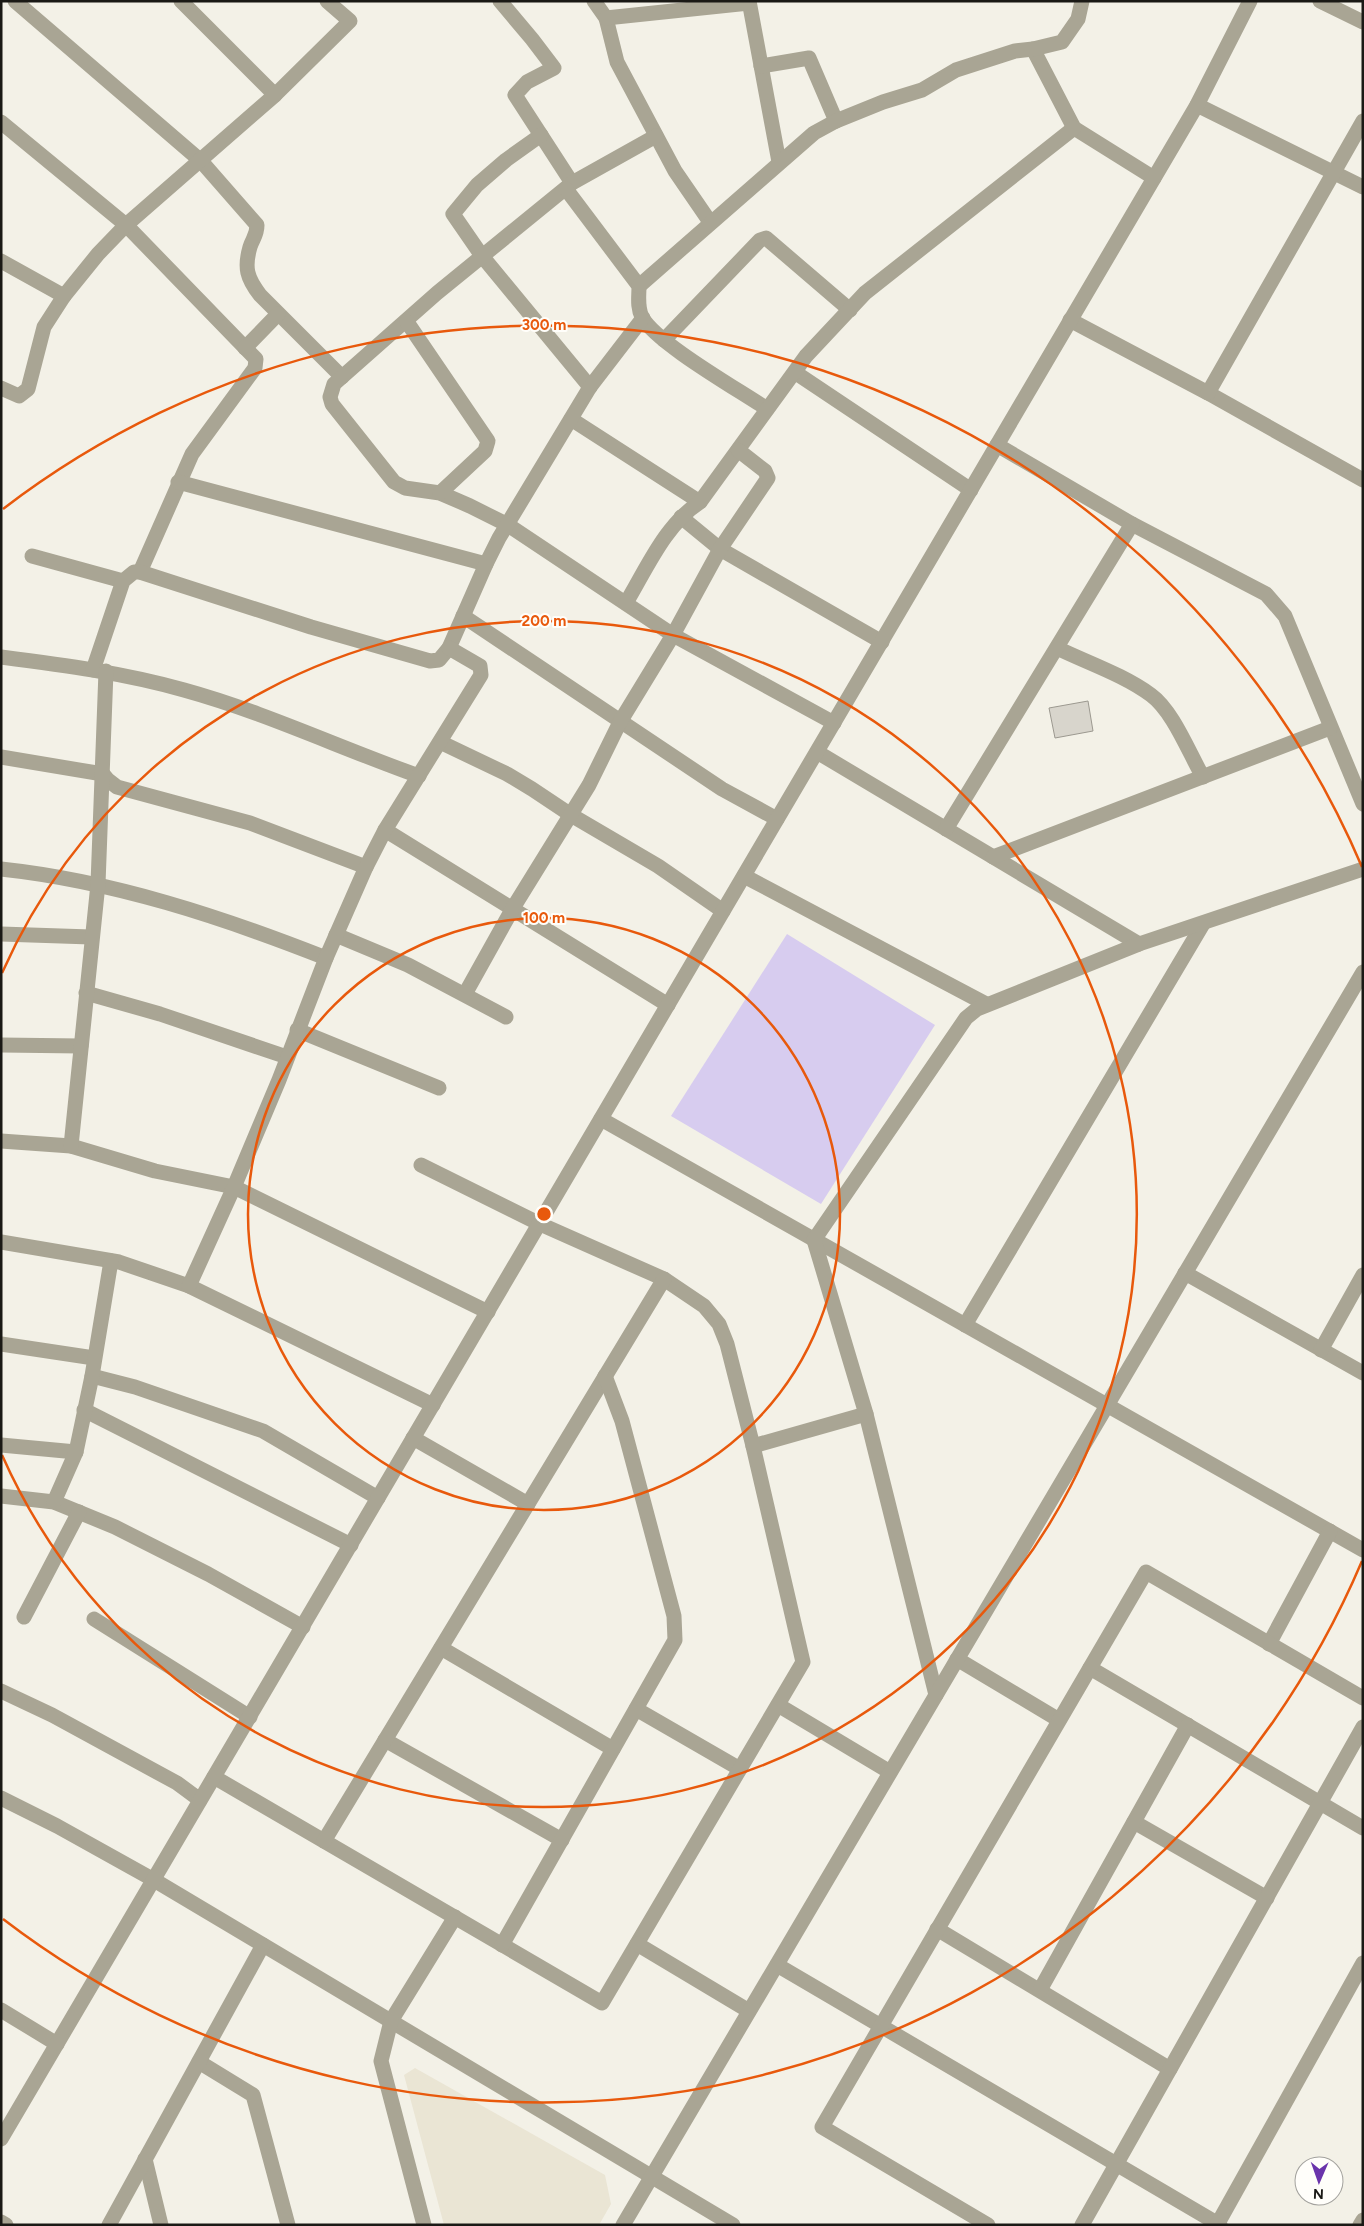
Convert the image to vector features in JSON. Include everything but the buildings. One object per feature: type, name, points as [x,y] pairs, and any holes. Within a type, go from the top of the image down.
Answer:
[{"type":"street","points":[[15,1],[202,161],[257,225],[257,235],[251,246],[246,271],[250,283],[278,314],[342,377]]},
{"type":"street","points":[[181,1],[226,44],[275,96]]},
{"type":"street","points":[[1,388],[19,396],[28,389],[38,344],[44,327],[64,296],[98,254],[126,225],[275,96],[350,21],[327,1]]},
{"type":"street","points":[[500,1],[532,38],[554,68],[527,82],[515,95],[542,135],[569,186],[639,286],[638,302],[643,318],[664,340],[767,409]]},
{"type":"street","points":[[594,1],[606,18],[617,62],[675,171],[710,222]]},
{"type":"street","points":[[639,286],[814,133],[836,121],[883,102],[922,90],[956,70],[1015,51],[1062,42],[1078,18],[1082,1]]},
{"type":"street","points":[[2,2137],[1197,105],[1250,1]]},
{"type":"street","points":[[1320,1],[1363,22]]},
{"type":"street","points":[[606,18],[749,2],[779,162]]},
{"type":"street","points":[[1033,49],[1074,128],[1154,178]]},
{"type":"street","points":[[761,66],[808,58],[836,121]]},
{"type":"street","points":[[1197,105],[1363,187]]},
{"type":"street","points":[[1208,393],[1363,121]]},
{"type":"street","points":[[1,122],[126,225],[256,359],[255,368],[198,443],[178,482],[140,572]]},
{"type":"street","points":[[626,603],[681,516],[700,502],[806,356],[865,293],[1074,128]]},
{"type":"street","points":[[542,135],[506,160],[478,185],[453,214],[482,256],[590,387]]},
{"type":"street","points":[[656,136],[569,186],[482,256],[342,377],[331,391],[332,404],[394,482],[405,488],[440,493],[508,525],[673,635],[834,723]]},
{"type":"street","points":[[664,340],[760,240],[766,238],[850,310]]},
{"type":"street","points":[[1,261],[64,296]]},
{"type":"street","points":[[245,348],[278,314]]},
{"type":"street","points":[[71,1146],[91,937],[98,884],[103,774],[100,671],[123,581],[134,572],[140,572],[311,627],[430,661],[439,660],[449,648],[486,564],[590,387],[643,318]]},
{"type":"street","points":[[1070,320],[1208,393],[1363,480]]},
{"type":"street","points":[[406,322],[488,441],[485,451],[440,493]]},
{"type":"street","points":[[796,372],[971,490]]},
{"type":"street","points":[[572,419],[700,502]]},
{"type":"street","points":[[998,445],[1132,524],[1266,594],[1277,604],[1285,616],[1363,804]]},
{"type":"street","points":[[464,994],[513,908],[601,764],[620,722],[673,635],[720,549],[768,478],[765,471],[738,450]]},
{"type":"street","points":[[178,482],[486,564]]},
{"type":"street","points":[[681,516],[720,549],[882,642]]},
{"type":"street","points":[[946,829],[1132,524]]},
{"type":"street","points":[[32,556],[123,581]]},
{"type":"street","points":[[463,616],[722,789],[777,820]]},
{"type":"street","points":[[189,1286],[234,1187],[326,958],[366,867],[385,830],[482,673],[480,666],[449,648]]},
{"type":"street","points":[[1057,648],[1125,680],[1152,696],[1169,716],[1203,777]]},
{"type":"street","points":[[1,657],[100,671],[208,697],[279,721],[368,758],[419,776]]},
{"type":"street","points":[[993,856],[1330,728]]},
{"type":"street","points":[[440,742],[507,774],[571,815],[658,866],[723,911]]},
{"type":"street","points":[[816,752],[1139,944]]},
{"type":"street","points":[[1,757],[103,774],[117,787],[250,823],[366,867]]},
{"type":"street","points":[[385,830],[668,1005]]},
{"type":"street","points":[[1,869],[98,884],[230,922],[326,958]]},
{"type":"street","points":[[814,1240],[966,1018],[977,1009],[1139,944],[1363,870]]},
{"type":"street","points":[[744,876],[986,1004]]},
{"type":"street","points":[[965,1325],[1203,924]]},
{"type":"street","points":[[1,934],[91,937]]},
{"type":"street","points":[[336,935],[408,965],[506,1017]]},
{"type":"street","points":[[623,2225],[1363,972]]},
{"type":"street","points":[[86,993],[160,1014],[287,1057]]},
{"type":"street","points":[[297,1030],[439,1088]]},
{"type":"street","points":[[1,1045],[81,1046]]},
{"type":"street","points":[[601,1120],[1363,1550]]},
{"type":"street","points":[[1,1141],[71,1146],[155,1171],[234,1187],[488,1312]]},
{"type":"street","points":[[214,1777],[602,2003],[803,1662],[753,1446],[727,1344],[719,1324],[704,1306],[664,1279],[540,1224],[421,1165]]},
{"type":"street","points":[[814,1240],[866,1414],[936,1695]]},
{"type":"street","points":[[1,1242],[130,1265],[189,1286],[433,1405]]},
{"type":"street","points":[[54,1502],[76,1452],[92,1376],[111,1261]]},
{"type":"street","points":[[1185,1273],[1363,1373]]},
{"type":"street","points":[[1321,1350],[1363,1275]]},
{"type":"street","points":[[324,1841],[664,1279]]},
{"type":"street","points":[[1,1344],[94,1358]]},
{"type":"street","points":[[92,1376],[135,1387],[263,1431],[378,1498]]},
{"type":"street","points":[[502,1945],[675,1640],[674,1616],[622,1421],[605,1376]]},
{"type":"street","points":[[84,1410],[351,1544]]},
{"type":"street","points":[[753,1446],[866,1414]]},
{"type":"street","points":[[413,1438],[528,1504]]},
{"type":"street","points":[[1,1445],[76,1452]]},
{"type":"street","points":[[1,1496],[54,1502],[79,1512],[170,1554],[303,1626]]},
{"type":"street","points":[[24,1617],[79,1512]]},
{"type":"street","points":[[1269,1644],[1330,1531]]},
{"type":"street","points":[[988,2225],[822,2127],[1146,1572],[1363,1698]]},
{"type":"street","points":[[94,1619],[250,1717]]},
{"type":"street","points":[[441,1648],[613,1749]]},
{"type":"street","points":[[957,1659],[1059,1720]]},
{"type":"street","points":[[1090,1668],[1363,1828]]},
{"type":"street","points":[[1,1691],[52,1715],[169,1778],[200,1800]]},
{"type":"street","points":[[778,1705],[890,1772]]},
{"type":"street","points":[[636,1709],[740,1769]]},
{"type":"street","points":[[1040,1990],[1188,1725]]},
{"type":"street","points":[[1082,2225],[1363,1727]]},
{"type":"street","points":[[385,1740],[562,1840]]},
{"type":"street","points":[[1,1798],[57,1826],[154,1880],[733,2225]]},
{"type":"street","points":[[1134,1822],[1267,1898]]},
{"type":"street","points":[[424,2225],[381,2061],[391,2021],[455,1917]]},
{"type":"street","points":[[937,1929],[1170,2069]]},
{"type":"street","points":[[637,1944],[749,2011]]},
{"type":"street","points":[[109,2225],[263,1945]]},
{"type":"street","points":[[777,1965],[1218,2224],[1363,1963]]},
{"type":"street","points":[[1,2010],[58,2044]]},
{"type":"street","points":[[199,2062],[253,2095],[288,2225]]},
{"type":"street","points":[[145,2159],[161,2225]]},
{"type":"street","points":[[1360,2225],[1363,2220]]},
{"type":"street","points":[[1,2222],[6,2225]]},
{"type":"shaded area","points":[[787,934],[935,1025],[821,1204],[671,1116]]},
{"type":"shaded area","points":[[415,2068],[605,2175],[611,2204],[599,2225],[444,2225],[404,2075]]}]
